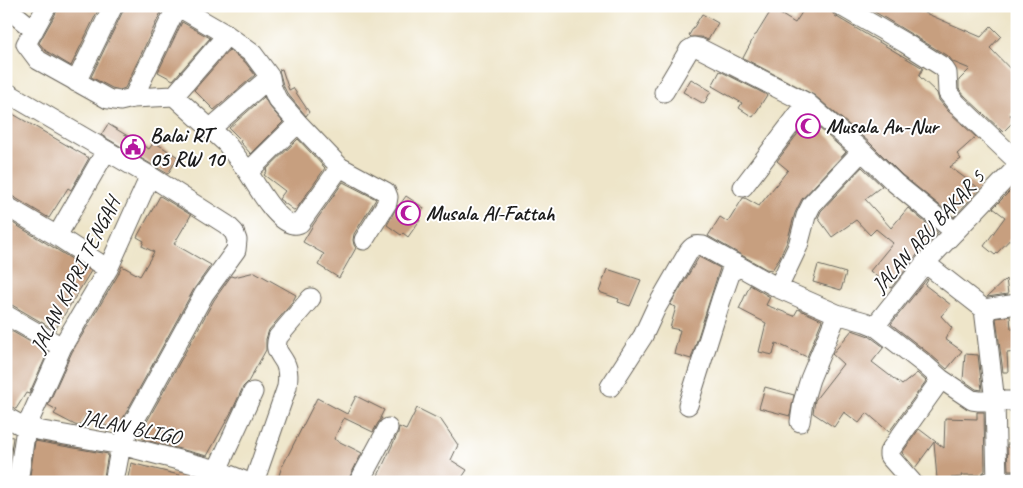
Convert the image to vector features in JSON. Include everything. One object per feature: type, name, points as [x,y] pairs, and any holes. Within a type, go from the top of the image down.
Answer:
[{"type":"street","points":[[47,6],[26,44],[38,60],[108,99],[120,101],[133,98],[174,96],[226,143],[248,172],[263,198],[290,224],[300,223],[340,166]]},
{"type":"street","points":[[76,82],[113,6]]},
{"type":"street","points":[[133,98],[177,6],[227,35],[253,54],[270,77],[277,99],[340,166],[386,192],[388,197],[387,203],[364,240]]},
{"type":"street","points":[[841,6],[942,67],[947,73],[948,93],[956,104],[1017,161]]},
{"type":"street","points":[[18,17],[34,30]]},
{"type":"street","points":[[174,96],[227,35]]},
{"type":"street","points":[[664,92],[689,50],[694,47],[699,48],[808,103],[895,183],[955,232]]},
{"type":"street","points":[[210,129],[270,77]]},
{"type":"street","points":[[6,92],[150,176],[227,225],[234,232],[237,240],[236,250],[204,294],[121,446],[114,482]]},
{"type":"street","points":[[742,187],[808,103]]},
{"type":"street","points":[[248,172],[298,123]]},
{"type":"street","points":[[58,236],[106,151]]},
{"type":"street","points":[[778,288],[798,246],[806,216],[812,204],[862,151]]},
{"type":"street","name":"JALAN ABU BAKAR 5","points":[[875,326],[925,263],[1017,167]]},
{"type":"street","name":"JALAN KAPRI TENGAH","points":[[18,482],[26,428],[62,347],[108,269],[150,176]]},
{"type":"street","points":[[6,206],[58,236],[108,269]]},
{"type":"street","points":[[610,387],[643,336],[656,308],[689,251],[696,245],[703,246],[778,288],[838,314],[875,326],[941,379],[972,400],[979,402],[1017,402]]},
{"type":"street","points":[[688,406],[734,263]]},
{"type":"street","points":[[925,263],[984,309],[995,402],[994,482],[1017,481]]},
{"type":"street","points":[[254,482],[287,387],[288,377],[285,363],[276,347],[278,338],[311,298]]},
{"type":"street","points":[[984,309],[1017,304]]},
{"type":"street","points":[[800,422],[803,402],[810,379],[838,314]]},
{"type":"street","points":[[6,315],[62,347]]},
{"type":"street","points":[[912,482],[889,456],[889,452],[941,379]]},
{"type":"street","points":[[216,476],[253,392]]},
{"type":"street","name":"JALAN BLIGO","points":[[6,417],[26,428],[121,446],[216,476],[247,482]]},
{"type":"street","points":[[359,482],[388,428]]},
{"type":"building","points":[[58,6],[100,6],[71,66],[46,51],[39,43]]},
{"type":"building","points":[[124,6],[164,6],[125,88],[120,90],[91,77]]},
{"type":"building","points":[[806,6],[830,6],[835,16],[923,68],[919,76],[937,93],[939,100],[948,111],[976,137],[957,154],[961,159],[950,167],[980,189],[954,217],[902,175],[870,143],[814,95],[743,58],[772,9],[795,23]]},
{"type":"building","points":[[865,6],[909,6],[981,37],[991,26],[1001,36],[990,48],[1017,76],[1017,109],[1010,115],[1015,120],[1003,132],[959,89],[959,80],[970,69],[953,62],[949,57]]},
{"type":"building","points":[[702,14],[718,23],[708,40],[689,35]]},
{"type":"building","points":[[182,22],[210,38],[173,80],[158,72]]},
{"type":"building","points":[[229,50],[245,62],[255,75],[214,110],[194,90]]},
{"type":"building","points":[[282,69],[289,90],[293,88],[309,112],[306,116],[287,93],[279,70]]},
{"type":"building","points":[[720,71],[767,95],[753,117],[739,108],[742,103],[712,86]]},
{"type":"building","points":[[691,79],[711,91],[704,104],[683,92]]},
{"type":"building","points":[[264,97],[283,122],[251,154],[229,128]]},
{"type":"building","points":[[6,110],[89,158],[71,190],[68,188],[49,218],[12,196],[6,195]]},
{"type":"building","points":[[809,119],[846,152],[802,199],[795,213],[787,242],[778,261],[772,270],[766,269],[708,236],[720,217],[728,222],[743,198],[759,206],[788,170],[777,161]]},
{"type":"building","points":[[108,124],[149,149],[154,142],[178,157],[168,174],[101,135]]},
{"type":"building","points":[[298,139],[325,168],[295,211],[279,199],[285,191],[264,175],[266,170]]},
{"type":"building","points":[[862,167],[882,186],[865,199],[891,228],[908,208],[938,233],[917,255],[891,288],[870,271],[893,243],[876,229],[870,235],[856,220],[832,237],[818,218],[821,211]]},
{"type":"building","points":[[343,182],[376,199],[354,234],[353,240],[356,248],[339,278],[318,265],[324,254],[303,242]]},
{"type":"building","points":[[1017,184],[1017,232],[995,255],[984,246],[1005,217],[993,208]]},
{"type":"building","points":[[160,196],[191,215],[174,244],[211,265],[194,289],[116,431],[86,415],[80,426],[75,425],[54,414],[57,410],[48,405],[72,352],[122,266],[140,276],[154,252],[142,246],[144,241],[137,237]]},
{"type":"building","name":"Musala Al-Fattah","points":[[406,196],[424,208],[417,218],[420,220],[408,237],[403,233],[401,235],[387,225],[398,205]]},
{"type":"building","points":[[6,219],[91,271],[55,330],[12,305],[6,304]]},
{"type":"building","points":[[699,257],[720,268],[691,359],[674,354],[680,330],[670,328],[676,307],[670,305]]},
{"type":"building","points":[[818,265],[846,273],[841,290],[813,282]]},
{"type":"building","points":[[607,269],[641,280],[630,306],[618,302],[619,299],[599,292]]},
{"type":"building","points":[[255,272],[296,295],[292,303],[269,330],[266,339],[266,350],[248,382],[243,387],[207,456],[145,440],[139,436],[214,300],[231,276]]},
{"type":"building","points":[[927,279],[925,285],[951,305],[941,316],[952,328],[945,339],[962,351],[947,369],[891,324]]},
{"type":"building","points":[[1006,279],[1008,294],[987,297]]},
{"type":"building","points":[[750,285],[770,297],[766,305],[794,316],[798,309],[822,320],[807,357],[776,343],[773,355],[759,352],[766,323],[739,309]]},
{"type":"building","points":[[1010,316],[1011,329],[1015,329],[1017,352],[1007,353],[1008,372],[1003,372],[996,318]]},
{"type":"building","points":[[6,328],[48,352],[29,394],[26,393],[16,409],[6,404]]},
{"type":"building","points":[[852,330],[869,336],[884,347],[872,362],[902,385],[917,373],[926,381],[889,432],[867,413],[859,423],[844,412],[834,427],[813,413],[815,400],[843,364],[832,354]]},
{"type":"building","points":[[965,354],[978,355],[982,390],[976,389],[963,380]]},
{"type":"building","points":[[765,387],[794,395],[790,416],[759,408]]},
{"type":"building","points":[[356,396],[384,410],[380,418],[382,418],[373,432],[344,418],[334,439],[362,453],[347,482],[277,482],[281,469],[317,398],[347,414]]},
{"type":"building","points":[[417,408],[441,420],[458,445],[451,460],[467,470],[459,482],[375,482],[399,427],[406,430]]},
{"type":"building","points":[[977,412],[984,412],[985,471],[980,475],[961,475],[962,477],[937,479],[934,442],[915,468],[902,453],[919,429],[944,448],[945,418],[977,419]]},
{"type":"building","points":[[6,436],[13,437],[7,482],[6,482]]},
{"type":"building","points":[[35,441],[108,454],[103,482],[29,482]]},
{"type":"building","points":[[1007,444],[1015,444],[1016,470],[1008,470]]},
{"type":"building","points":[[131,463],[187,477],[187,482],[127,482]]},
{"type":"place","name":"Musala An-Nur","points":[[808,126]]},
{"type":"place","name":"Balai RT 05 RW 10","points":[[133,147]]},
{"type":"place","name":"Musala Al-Fattah","points":[[408,213]]}]
